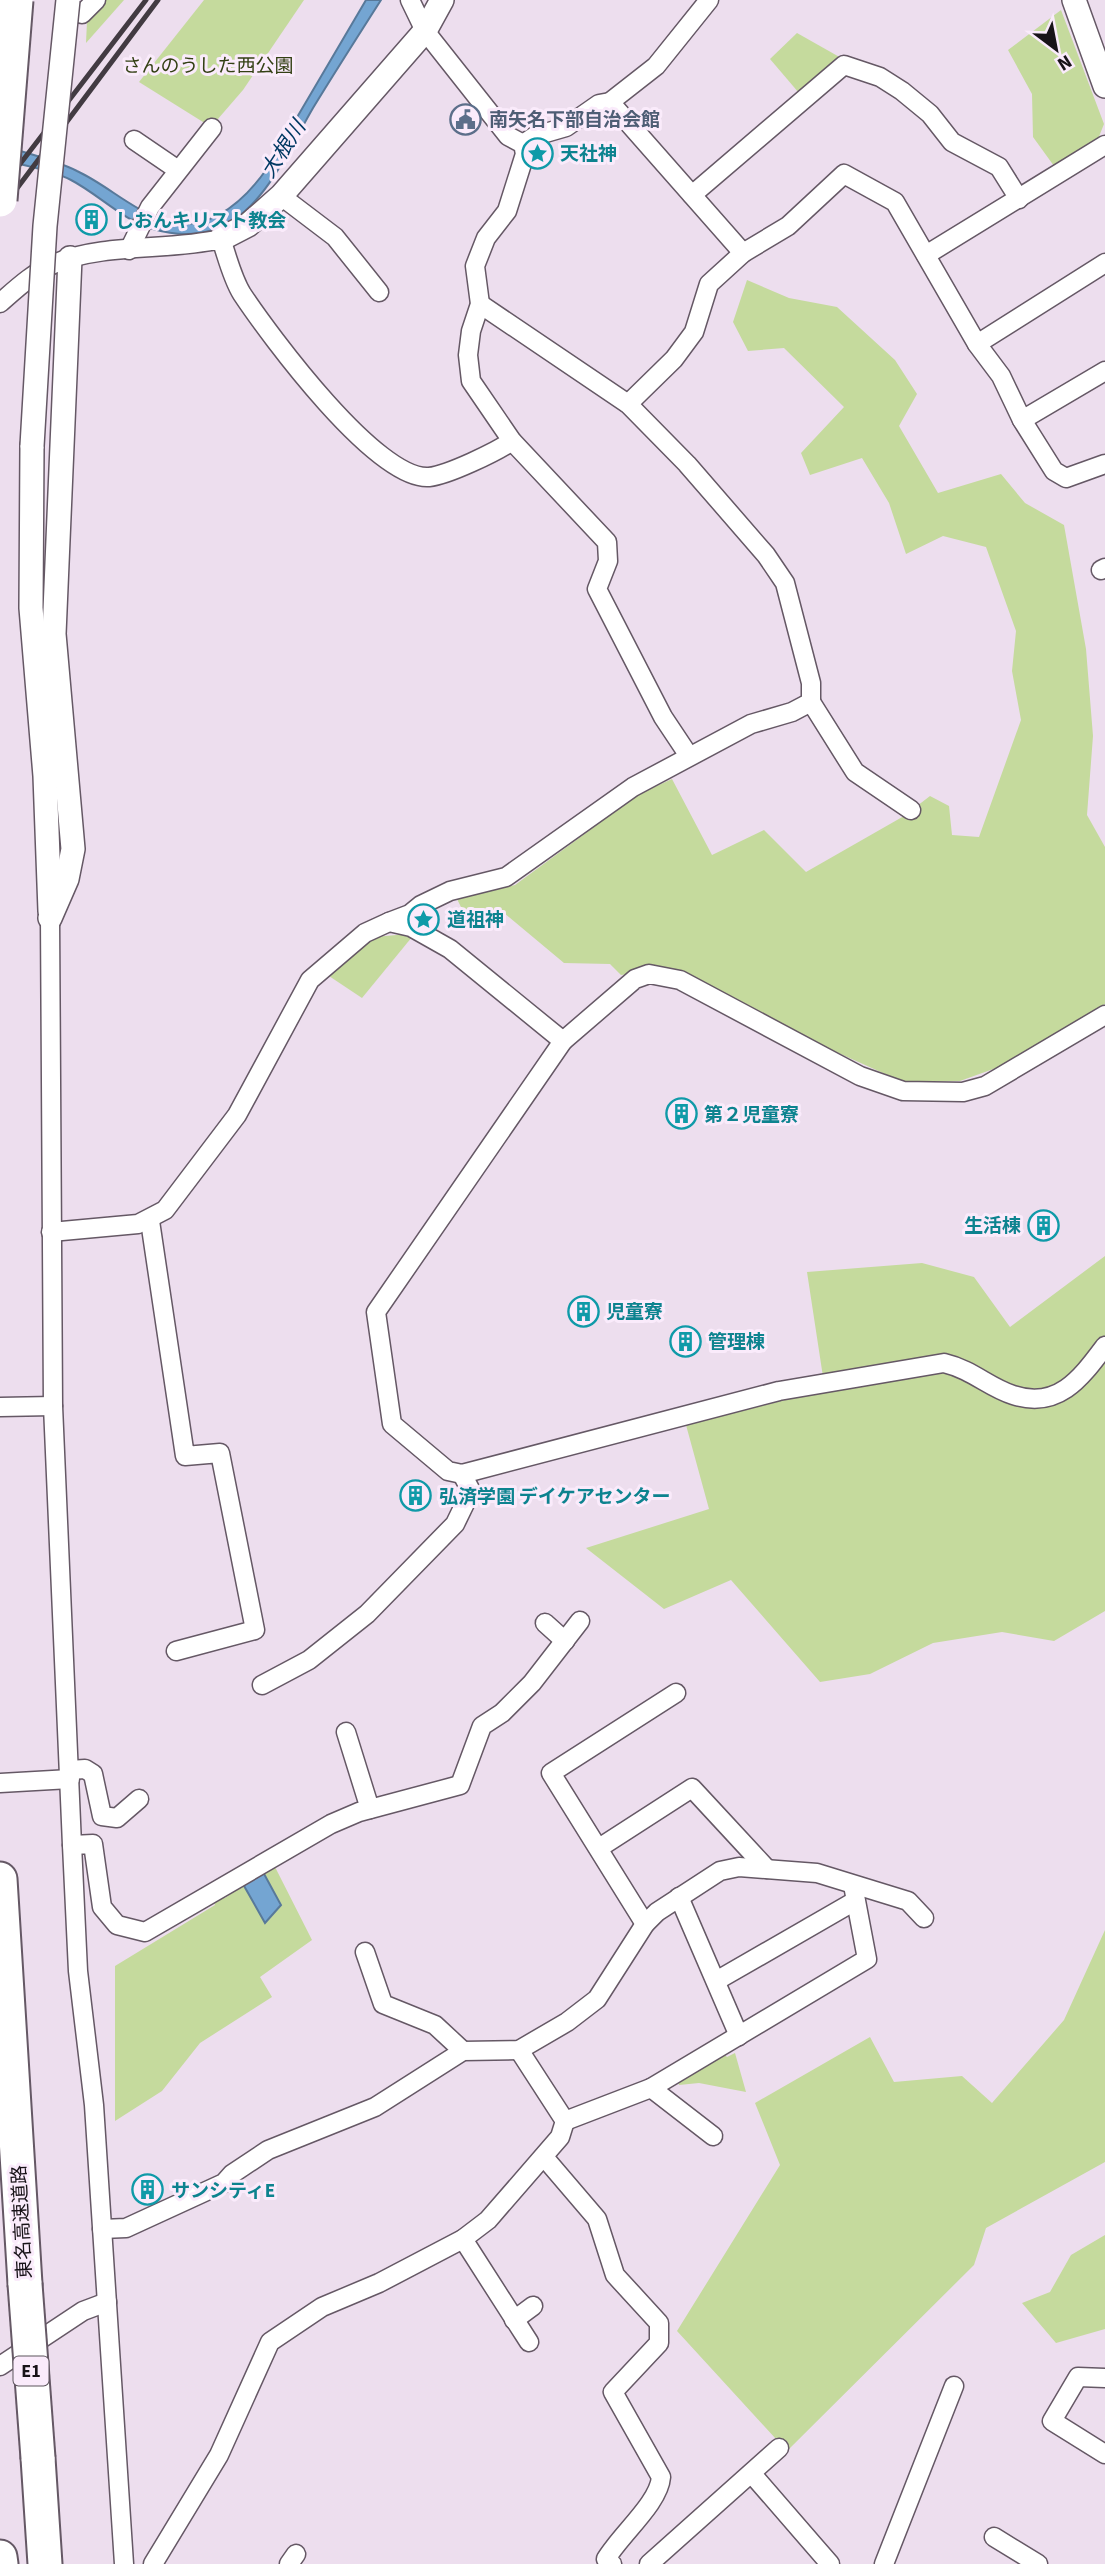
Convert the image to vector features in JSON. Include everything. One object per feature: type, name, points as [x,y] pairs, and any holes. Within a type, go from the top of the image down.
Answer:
[{"type":"highway","points":[[0,200],[16,0]]},
{"type":"highway","name":"東名高速道路","points":[[0,1879],[45,2564]]},
{"type":"highway","points":[[0,2557],[1,2564]]},
{"type":"street","points":[[96,0],[75,7],[46,226],[32,446],[31,608],[45,776],[50,918],[53,1406],[72,1845],[78,1971],[94,2105],[124,2564]]},
{"type":"street","points":[[410,0],[425,31],[508,136],[523,144]]},
{"type":"street","points":[[0,303],[26,280],[70,258],[129,250],[192,246],[221,239],[248,225],[281,196],[425,31],[442,0]]},
{"type":"street","points":[[523,144],[535,136],[566,127],[599,104],[610,102],[656,66],[709,0]]},
{"type":"street","points":[[1074,0],[1105,86]]},
{"type":"street","points":[[692,195],[844,65],[880,77],[902,91],[930,114],[952,142],[999,167],[1019,199]]},
{"type":"street","points":[[610,102],[744,253]]},
{"type":"street","points":[[129,250],[150,207],[212,128]]},
{"type":"street","points":[[134,140],[178,170]]},
{"type":"street","points":[[523,144],[525,154],[507,211],[485,238],[475,266],[481,304],[468,355],[471,381],[512,441],[607,542],[608,561],[597,589],[663,717],[689,756]]},
{"type":"street","points":[[926,256],[1105,145]]},
{"type":"street","points":[[628,404],[674,359],[694,332],[709,285],[744,253],[788,226],[844,174],[895,202],[977,344],[1001,376],[1021,420],[1059,476],[1066,478],[1105,464]]},
{"type":"street","points":[[281,196],[335,237],[379,292]]},
{"type":"street","points":[[221,239],[241,292],[333,410],[372,450],[397,469],[428,477],[496,453],[512,441]]},
{"type":"street","points":[[50,918],[67,879],[73,849],[54,634],[70,258]]},
{"type":"street","points":[[977,344],[1105,263]]},
{"type":"street","points":[[481,304],[628,404],[687,464],[766,555],[785,583],[811,683],[811,702],[855,772],[911,810]]},
{"type":"street","points":[[1021,420],[1105,371]]},
{"type":"street","points":[[51,1232],[88,1231],[150,1221],[178,1196],[237,1115],[310,980],[365,933],[410,914],[421,905],[450,891],[506,877],[633,788],[751,724],[792,712],[811,702]]},
{"type":"street","points":[[389,922],[411,927],[450,948],[564,1041]]},
{"type":"street","points":[[1105,1015],[995,1080],[963,1092],[903,1091],[860,1076],[680,980],[664,974],[649,974],[635,979],[564,1041],[376,1312],[392,1424],[448,1471],[462,1475],[779,1391],[944,1363],[967,1368],[1012,1395],[1039,1399],[1060,1395],[1077,1382],[1105,1346]]},
{"type":"street","points":[[150,1221],[185,1457],[220,1452],[255,1630],[176,1651]]},
{"type":"street","points":[[9,1406],[53,1406]]},
{"type":"street","points":[[262,1685],[309,1660],[367,1614],[455,1524],[471,1491],[462,1475]]},
{"type":"street","points":[[72,1845],[93,1844],[102,1907],[117,1925],[145,1932],[331,1824],[370,1809],[460,1785],[482,1726],[502,1713],[532,1683],[580,1621]]},
{"type":"street","points":[[545,1623],[565,1641]]},
{"type":"street","points":[[645,1924],[551,1773],[676,1693]]},
{"type":"street","points":[[346,1732],[370,1809]]},
{"type":"street","points":[[0,1783],[29,1782],[85,1769],[93,1774],[102,1816],[117,1818],[139,1799]]},
{"type":"street","points":[[599,1848],[692,1788],[766,1869]]},
{"type":"street","points":[[102,2230],[126,2228],[224,2183],[232,2174],[268,2150],[375,2107],[463,2051],[519,2050],[597,1999],[645,1924],[680,1896],[720,1871],[739,1867],[817,1873],[854,1893],[908,1901],[924,1918]]},
{"type":"street","points":[[716,1981],[854,1893]]},
{"type":"street","points":[[565,2121],[651,2088],[867,1959],[854,1893]]},
{"type":"street","points":[[680,1896],[739,2036]]},
{"type":"street","points":[[365,1952],[383,2004],[435,2025],[463,2051]]},
{"type":"street","points":[[519,2050],[565,2121]]},
{"type":"street","points":[[651,2088],[713,2136]]},
{"type":"street","points":[[153,2564],[219,2455],[270,2342],[322,2307],[379,2283],[463,2239],[488,2220],[544,2157],[560,2137],[565,2121]]},
{"type":"street","points":[[544,2157],[597,2218],[615,2276],[659,2323],[659,2343],[612,2392],[661,2477],[660,2490],[615,2544],[606,2559],[612,2564]]},
{"type":"street","points":[[463,2239],[529,2342]]},
{"type":"street","points":[[0,2366],[83,2311],[107,2302]]},
{"type":"street","points":[[514,2320],[533,2306]]},
{"type":"street","points":[[1105,2378],[1078,2377],[1052,2421],[1105,2454]]},
{"type":"street","points":[[884,2564],[954,2386]]},
{"type":"street","points":[[649,2564],[779,2448]]},
{"type":"street","points":[[752,2474],[830,2564]]},
{"type":"street","points":[[994,2536],[1007,2554],[1038,2564]]},
{"type":"green space","points":[[88,0],[124,0],[86,43]]},
{"type":"green space","name":"さんのうした西公園","points":[[204,0],[304,0],[243,90],[211,127],[139,82]]},
{"type":"green space","points":[[1061,10],[1104,124],[1098,139],[1054,166],[1033,137],[1032,94],[1008,50]]},
{"type":"green space","points":[[797,33],[843,59],[799,93],[770,59]]},
{"type":"green space","points":[[747,280],[789,298],[837,307],[895,360],[917,394],[899,426],[938,493],[1001,474],[1025,503],[1064,525],[1086,649],[1093,736],[1087,815],[1105,847],[1105,1004],[1010,1063],[960,1081],[903,1082],[825,1047],[677,970],[655,968],[621,975],[610,964],[564,963],[504,913],[463,911],[457,899],[515,885],[639,794],[672,779],[712,855],[764,830],[806,872],[904,816],[930,796],[949,806],[952,835],[979,837],[1021,720],[1012,671],[1016,631],[986,547],[943,536],[906,554],[889,503],[862,458],[810,475],[801,453],[844,407],[784,348],[748,351],[733,322]]},
{"type":"green space","points":[[408,934],[412,937],[362,998],[329,976],[374,937]]},
{"type":"green space","points":[[1105,1256],[1105,1611],[1054,1641],[1002,1632],[933,1643],[870,1674],[820,1682],[731,1580],[664,1609],[586,1548],[709,1509],[686,1425],[825,1390],[807,1272],[922,1263],[974,1277],[1010,1327]]},
{"type":"green space","points":[[273,1863],[312,1940],[260,1977],[272,1997],[200,2043],[162,2091],[115,2121],[115,1966],[215,1905],[213,1900],[222,1895],[225,1898]]},
{"type":"green space","points":[[1105,1930],[1105,2162],[986,2228],[974,2265],[787,2451],[677,2331],[780,2165],[755,2103],[870,2037],[894,2082],[962,2076],[992,2103],[1064,2020]]},
{"type":"green space","points":[[723,2053],[727,2057],[735,2053],[746,2092],[699,2083],[679,2085],[678,2081]]},
{"type":"green space","points":[[1105,2235],[1105,2329],[1056,2343],[1022,2303],[1050,2292],[1071,2255]]},
{"type":"water","name":"大根川","points":[[366,0],[381,0],[270,182],[254,203],[234,219],[212,230],[185,234],[153,229],[121,214],[63,176],[0,159],[0,145],[58,163],[87,176],[146,213],[174,223],[190,224],[219,215],[245,195],[266,170]]},
{"type":"water","points":[[263,1872],[281,1905],[265,1923],[243,1884]]},
{"type":"railway","points":[[0,190],[146,0]]},
{"type":"railway","points":[[0,211],[158,0]]},
{"type":"place","name":"南矢名下部自治会館","points":[[466,119]]},
{"type":"place","name":"天社神","points":[[537,153]]},
{"type":"place","name":"しおんキリスト教会","points":[[92,220]]},
{"type":"place","name":"道祖神","points":[[424,919]]},
{"type":"place","name":"第２児童寮","points":[[681,1114]]},
{"type":"place","name":"生活棟","points":[[1044,1225]]},
{"type":"place","name":"児童寮","points":[[583,1311]]},
{"type":"place","name":"管理棟","points":[[685,1341]]},
{"type":"place","name":"弘済学園 デイケアセンター","points":[[416,1496]]},
{"type":"place","name":"サンシティE","points":[[148,2190]]}]
